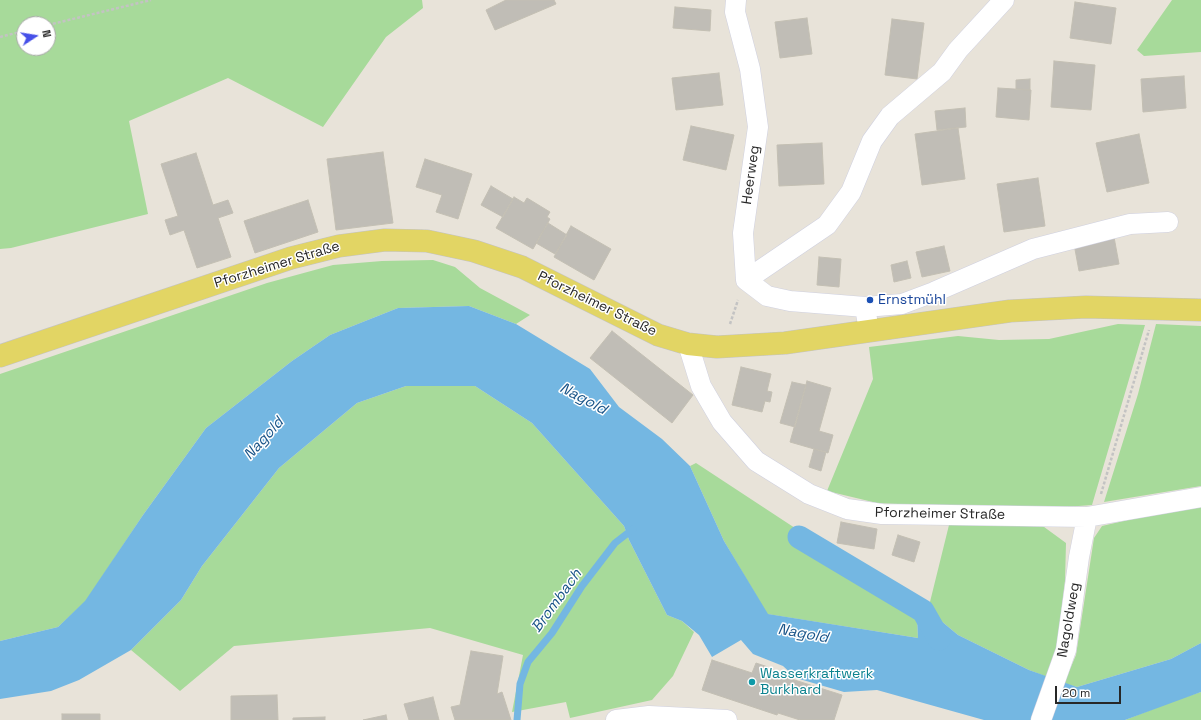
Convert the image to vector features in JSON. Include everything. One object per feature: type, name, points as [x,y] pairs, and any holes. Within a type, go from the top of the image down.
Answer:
[{"type":"main road","name":"Pforzheimer Straße","points":[[0,356],[291,258],[339,246],[386,240],[428,242],[474,251],[522,267],[658,335],[688,344],[716,347],[785,343],[1010,311],[1086,307],[1155,307],[1201,310]]},
{"type":"street","name":"Heerweg","points":[[736,0],[735,12],[750,69],[758,127],[743,233],[746,280]]},
{"type":"street","points":[[1004,0],[958,50],[942,72],[890,116],[872,141],[851,192],[827,225],[746,280],[767,296],[790,302],[865,307],[902,304],[934,292],[1033,249],[1130,224],[1168,222]]},
{"type":"street","points":[[865,307],[869,331]]},
{"type":"street","name":"Pforzheimer Straße","points":[[688,344],[701,386],[722,422],[756,461],[809,494],[847,509],[882,514],[1087,517],[1201,497]]},
{"type":"street","name":"Nagoldweg","points":[[1041,720],[1066,650],[1079,557],[1087,517]]},
{"type":"street","points":[[616,720],[649,716],[727,720]]},
{"type":"path","points":[[56,23],[151,0]]},
{"type":"path","points":[[0,37],[16,33]]},
{"type":"path","points":[[716,347],[729,326],[746,280]]},
{"type":"path","points":[[1087,517],[1098,502],[1155,307]]},
{"type":"green space","points":[[0,0],[422,0],[423,8],[386,37],[323,127],[228,78],[129,121],[148,214],[11,248],[0,249]]},
{"type":"green space","points":[[1172,0],[1201,0],[1201,52],[1144,56],[1137,50]]},
{"type":"green space","points":[[433,260],[455,267],[480,288],[530,315],[516,324],[469,306],[398,308],[330,335],[292,361],[206,428],[143,515],[86,601],[58,627],[0,641],[0,374],[267,283],[333,265],[382,261]]},
{"type":"green space","points":[[1118,324],[1145,325],[1092,505],[1025,510],[877,503],[827,491],[873,379],[869,347],[958,336],[999,340],[1049,339]]},
{"type":"green space","points":[[1156,324],[1201,326],[1201,486],[1104,502],[1138,394]]},
{"type":"green space","points":[[406,386],[475,386],[532,423],[624,526],[629,540],[667,615],[682,621],[694,632],[673,676],[652,700],[570,718],[566,702],[512,712],[523,655],[430,628],[234,646],[180,691],[131,650],[181,600],[202,566],[279,468],[357,403]]},
{"type":"green space","points":[[696,463],[798,530],[795,542],[917,617],[918,638],[767,614],[724,541],[690,466]]},
{"type":"green space","points":[[1201,503],[1201,643],[1171,659],[1077,687],[1064,683],[1076,655],[1094,538],[1102,526]]},
{"type":"green space","points":[[1040,524],[1066,543],[1065,581],[1055,663],[1050,678],[1029,670],[958,635],[928,610],[949,525]]},
{"type":"green space","points":[[1201,692],[1201,720],[1125,720],[1176,700]]},
{"type":"water","name":"Nagold","points":[[469,306],[516,324],[590,369],[619,407],[662,439],[690,466],[724,541],[768,614],[918,638],[917,617],[928,610],[958,635],[1029,670],[1077,687],[1171,659],[1201,643],[1201,692],[1125,720],[984,720],[877,690],[844,692],[796,678],[783,666],[753,654],[741,640],[712,657],[699,635],[682,621],[667,615],[629,540],[624,526],[532,423],[475,386],[406,386],[357,403],[279,468],[202,566],[181,600],[131,650],[79,680],[51,691],[0,699],[0,641],[58,627],[85,601],[143,515],[206,428],[292,361],[330,335],[398,308]]},
{"type":"building","points":[[506,0],[554,0],[556,4],[495,30],[486,10]]},
{"type":"building","points":[[1075,2],[1116,8],[1111,44],[1070,38]]},
{"type":"building","points":[[675,7],[711,10],[710,31],[673,28]]},
{"type":"building","points":[[807,18],[812,54],[780,58],[775,22]]},
{"type":"building","points":[[892,19],[924,23],[917,79],[885,75]]},
{"type":"building","points":[[1054,61],[1095,65],[1091,110],[1051,107]]},
{"type":"building","points":[[719,73],[723,105],[676,110],[672,78]]},
{"type":"building","points":[[1184,76],[1186,108],[1143,112],[1141,79]]},
{"type":"building","points":[[1030,79],[1030,90],[1016,89],[1016,80]]},
{"type":"building","points":[[998,88],[1031,90],[1029,120],[996,117]]},
{"type":"building","points":[[965,108],[966,127],[937,130],[935,111]]},
{"type":"building","points":[[691,126],[734,135],[726,170],[683,160]]},
{"type":"building","points":[[958,128],[965,179],[922,185],[915,134]]},
{"type":"building","points":[[1139,134],[1149,183],[1107,192],[1096,143]]},
{"type":"building","points":[[822,143],[824,184],[779,186],[777,145]]},
{"type":"building","points":[[383,152],[393,223],[336,230],[327,159]]},
{"type":"building","points":[[196,153],[213,205],[228,200],[233,213],[218,218],[231,257],[197,268],[184,230],[170,235],[165,220],[178,216],[161,164]]},
{"type":"building","points":[[425,159],[472,174],[458,219],[436,212],[442,195],[416,187]]},
{"type":"building","points":[[1038,178],[1045,226],[1004,232],[997,184]]},
{"type":"building","points":[[491,186],[513,199],[503,217],[481,205]]},
{"type":"building","points":[[514,197],[524,203],[527,198],[550,212],[547,217],[550,219],[533,249],[496,228]]},
{"type":"building","points":[[308,200],[318,232],[255,253],[244,221]]},
{"type":"building","points":[[548,223],[567,235],[555,254],[536,243]]},
{"type":"building","points":[[571,226],[611,249],[594,280],[554,257]]},
{"type":"building","points":[[1114,237],[1119,264],[1079,271],[1074,244]]},
{"type":"building","points":[[944,246],[950,271],[922,277],[916,252]]},
{"type":"building","points":[[819,257],[841,259],[839,287],[817,285]]},
{"type":"building","points":[[907,261],[911,278],[894,282],[891,265]]},
{"type":"building","points":[[612,331],[693,395],[672,423],[590,358]]},
{"type":"building","points":[[741,367],[771,374],[767,391],[772,392],[770,402],[765,401],[762,412],[732,405]]},
{"type":"building","points":[[807,381],[831,388],[819,431],[833,435],[828,453],[790,442]]},
{"type":"building","points":[[792,382],[806,385],[795,427],[780,423]]},
{"type":"building","points":[[814,449],[826,452],[821,471],[809,467]]},
{"type":"building","points":[[841,522],[877,529],[874,549],[837,543]]},
{"type":"building","points":[[898,535],[920,542],[914,562],[892,555]]},
{"type":"building","points":[[471,651],[503,656],[497,694],[502,692],[511,720],[455,720],[451,707],[460,705]]},
{"type":"building","name":"Wasserkraftwerk Burkhard","points":[[712,660],[752,673],[756,663],[768,667],[766,671],[842,695],[834,720],[800,720],[778,713],[777,715],[702,690]]},
{"type":"building","points":[[277,695],[278,720],[231,720],[231,696]]},
{"type":"building","points":[[433,697],[439,720],[409,720],[404,704]]},
{"type":"building","points":[[62,714],[100,714],[100,720],[62,720]]},
{"type":"building","points":[[386,715],[387,720],[363,720]]},
{"type":"building","points":[[325,717],[325,720],[293,720],[293,718]]},
{"type":"waterway","name":"Brombach","points":[[517,720],[520,684],[528,662],[552,633],[582,586],[615,543],[633,529]]},
{"type":"waterway","points":[[799,537],[923,611],[939,639]]},
{"type":"place","name":"Ernstmühl","points":[[870,300]]},
{"type":"place","name":"Wasserkraftwerk Burkhard","points":[[752,682]]}]
